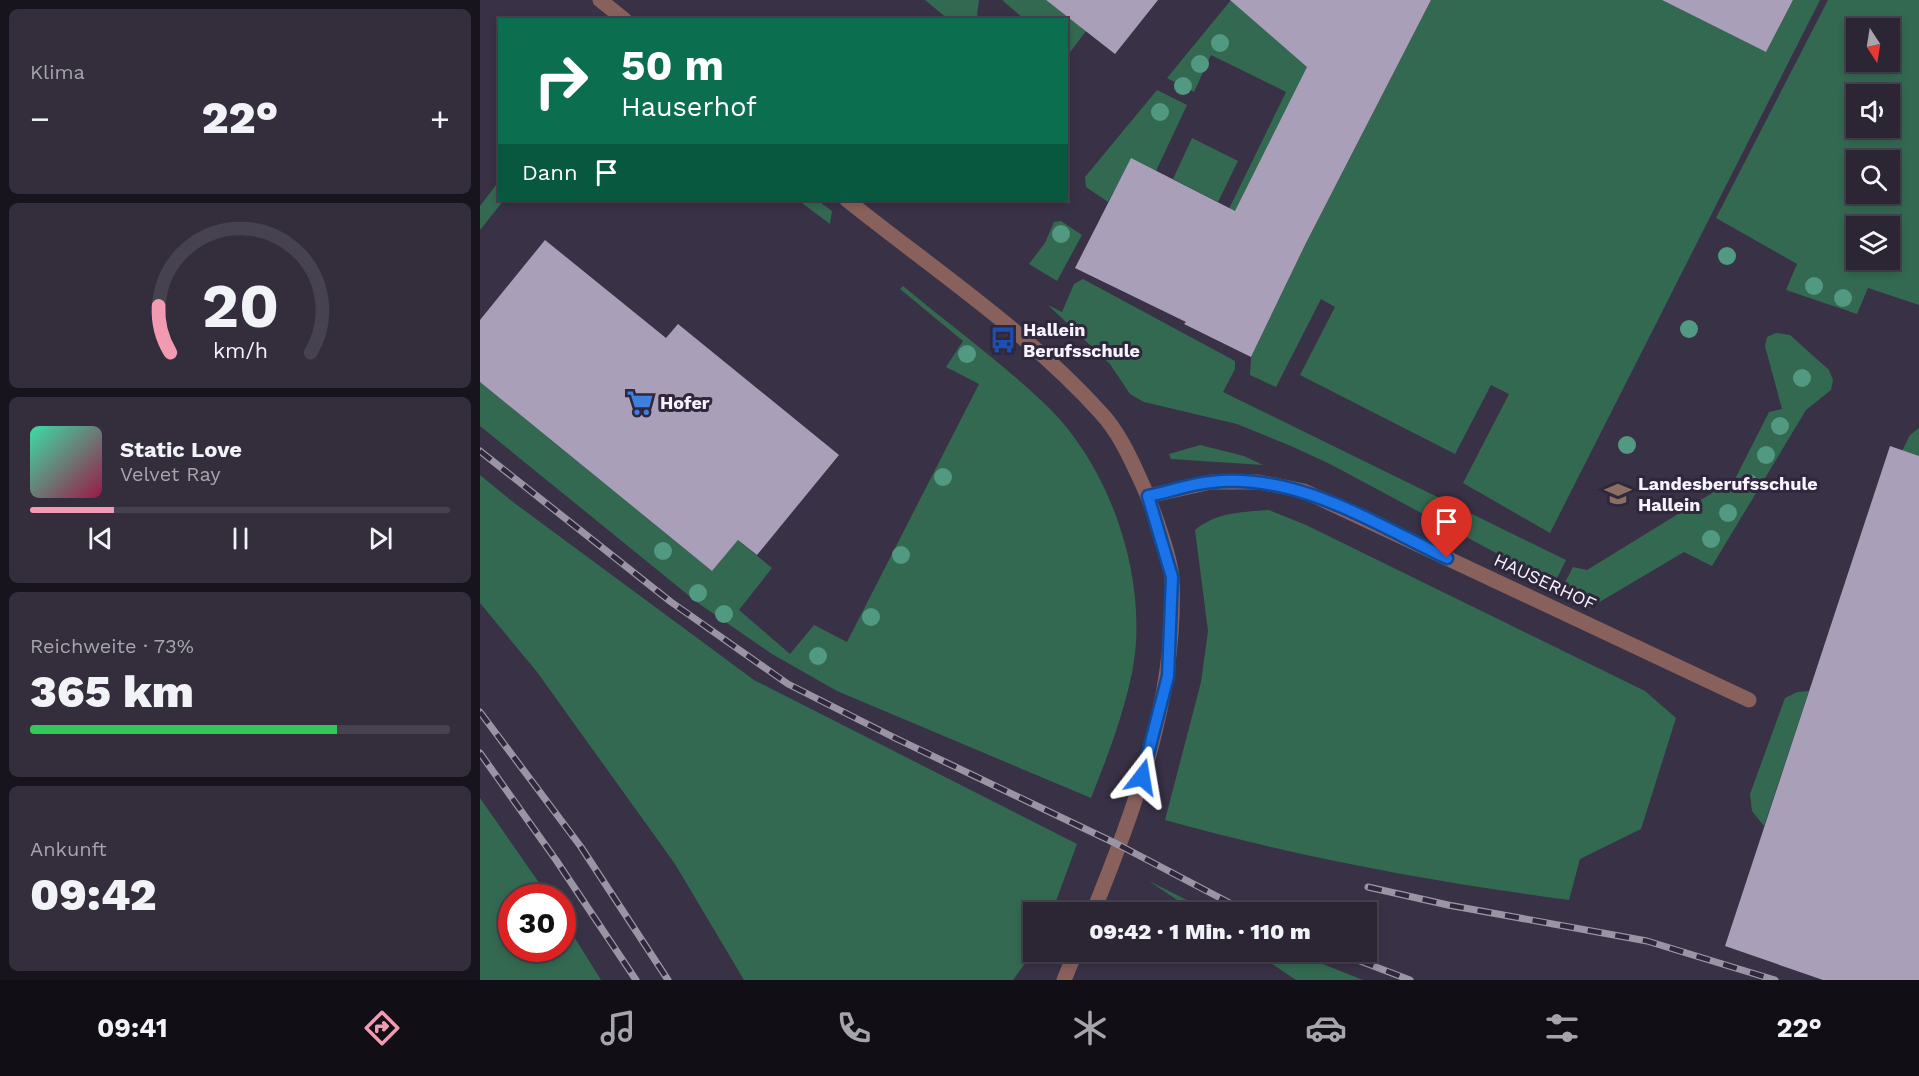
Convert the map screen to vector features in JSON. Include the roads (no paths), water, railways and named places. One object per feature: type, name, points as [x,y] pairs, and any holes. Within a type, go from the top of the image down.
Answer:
[{"type":"street","points":[[600,0],[622,18]]},
{"type":"street","points":[[849,201],[1032,345],[1103,414],[1129,455],[1148,496],[1172,577],[1168,676],[1128,823],[1097,902]]},
{"type":"street","name":"HAUSERHOF","points":[[1148,496],[1210,482],[1259,482],[1304,491],[1749,700]]},
{"type":"street","points":[[1064,980],[1072,962]]},
{"type":"railway","points":[[480,451],[671,602],[788,684],[1119,845],[1228,902]]},
{"type":"railway","points":[[480,712],[581,847],[668,980]]},
{"type":"railway","points":[[480,753],[556,860],[636,980]]},
{"type":"railway","points":[[1368,887],[1448,905],[1647,941],[1775,980]]},
{"type":"railway","points":[[1363,962],[1410,980]]},
{"type":"place","name":"Hallein Berufsschule","points":[[1003,340]]},
{"type":"place","name":"Hofer","points":[[640,403]]},
{"type":"place","name":"Landesberufsschule Hallein","points":[[1618,494]]}]
